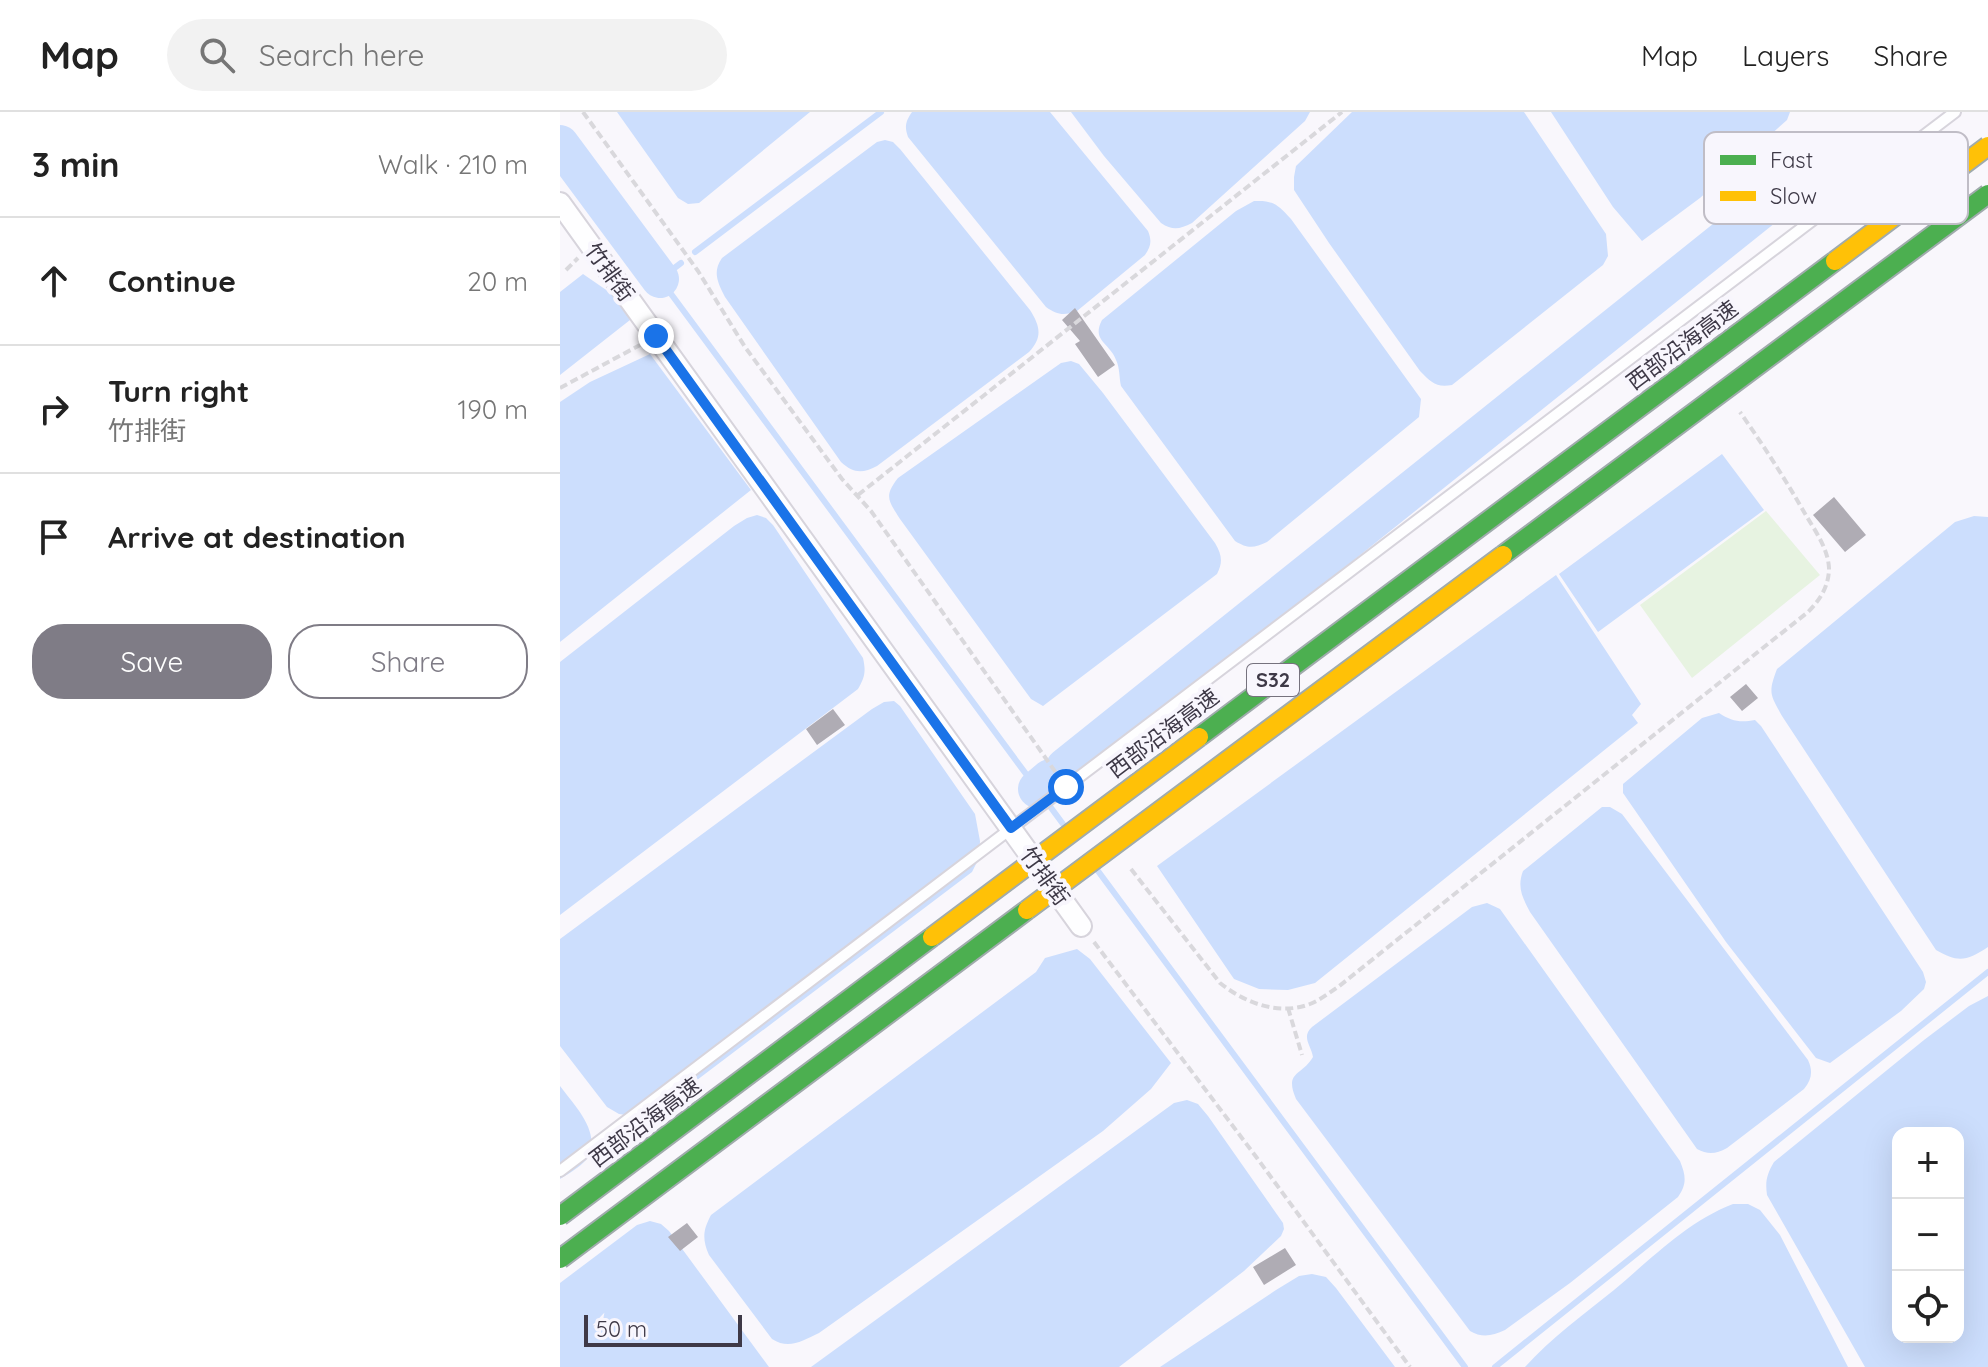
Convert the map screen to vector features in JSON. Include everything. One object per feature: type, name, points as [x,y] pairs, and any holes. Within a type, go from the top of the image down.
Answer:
[{"type":"highway","name":"西部沿海高速","points":[[1968,161],[1988,146]]},
{"type":"highway","name":"S32","points":[[1968,209],[1988,194]]},
{"type":"highway","name":"西部沿海高速","points":[[560,1216],[1884,224]]},
{"type":"highway","name":"S32","points":[[560,1259],[1948,224]]},
{"type":"street","name":"竹排街","points":[[560,203],[1081,926]]},
{"type":"lane","points":[[1929,132],[1955,112]]},
{"type":"lane","points":[[560,1171],[1807,224]]},
{"type":"path","points":[[857,496],[1342,112]]},
{"type":"path","points":[[560,388],[656,336]]},
{"type":"path","points":[[1081,926],[1410,1367]]},
{"type":"path","points":[[1288,1008],[1302,1055]]},
{"type":"green space","points":[[1766,511],[1820,575],[1692,678],[1640,605]]},
{"type":"water","points":[[617,112],[810,112],[699,203],[688,204],[678,198]]},
{"type":"water","points":[[912,112],[1050,112],[1148,231],[1150,246],[1147,252],[1077,311],[1061,314],[1050,310],[908,137],[906,124]]},
{"type":"water","points":[[1071,112],[1310,112],[1305,121],[1192,223],[1176,228],[1161,223]]},
{"type":"water","points":[[1352,112],[1524,112],[1606,234],[1608,256],[1603,265],[1452,385],[1434,383],[1420,371],[1294,190],[1296,166]]},
{"type":"water","points":[[1551,112],[1790,112],[1787,120],[1774,132],[1704,132],[1704,194],[1642,241],[1613,207]]},
{"type":"water","points":[[877,142],[893,142],[900,149],[1030,310],[1038,326],[1038,336],[1029,352],[877,466],[858,471],[841,462],[725,297],[717,273],[722,258]]},
{"type":"water","points":[[1254,201],[1275,204],[1291,219],[1421,399],[1419,417],[1267,542],[1251,547],[1235,541],[1121,386],[1116,360],[1100,337],[1099,327],[1102,320],[1236,211]]},
{"type":"water","points":[[583,274],[615,296],[630,320],[560,375],[560,292]]},
{"type":"water","points":[[650,354],[751,490],[560,642],[560,402],[590,382]]},
{"type":"water","points":[[1071,361],[1079,364],[1103,393],[1215,543],[1221,562],[1217,574],[1043,706],[1031,699],[900,519],[889,494],[898,478],[1061,363]]},
{"type":"water","points":[[1722,454],[1764,510],[1598,632],[1559,574]]},
{"type":"water","points":[[757,515],[773,525],[863,658],[864,674],[860,685],[560,915],[560,662],[734,526]]},
{"type":"water","points":[[1974,516],[1988,517],[1988,947],[1962,959],[1936,950],[1782,716],[1771,689],[1777,669],[1955,522]]},
{"type":"water","points":[[1556,575],[1641,704],[1632,715],[1638,723],[1315,983],[1288,990],[1259,989],[1234,979],[1157,866]]},
{"type":"water","points":[[894,701],[975,814],[980,841],[979,858],[972,872],[668,1102],[649,1113],[633,1116],[619,1114],[607,1107],[560,1046],[560,939],[872,709],[884,702]]},
{"type":"water","points":[[1719,713],[1736,721],[1755,720],[1761,726],[1923,972],[1926,982],[1924,989],[1901,1011],[1830,1063],[1816,1058],[1726,942],[1623,793],[1623,784],[1702,718]]},
{"type":"water","points":[[1602,807],[1610,807],[1622,814],[1810,1064],[1811,1075],[1804,1089],[1719,1152],[1708,1153],[1697,1149],[1530,912],[1523,897],[1520,882],[1523,871]]},
{"type":"water","points":[[1487,903],[1500,909],[1680,1161],[1685,1180],[1678,1197],[1570,1283],[1505,1330],[1479,1335],[1470,1331],[1296,1099],[1292,1083],[1313,1057],[1307,1038],[1312,1027],[1472,907]]},
{"type":"water","points":[[1077,949],[1090,959],[1171,1063],[1151,1089],[1103,1131],[819,1333],[790,1344],[772,1339],[709,1255],[704,1235],[711,1215],[1036,972],[1045,958]]},
{"type":"water","points":[[1988,996],[1988,1367],[1865,1367],[1767,1195],[1766,1182],[1774,1162],[1969,1006]]},
{"type":"water","points":[[560,1086],[585,1120],[592,1140],[586,1160],[560,1179]]},
{"type":"water","points":[[1187,1100],[1198,1104],[1208,1116],[1283,1223],[1284,1229],[1281,1236],[1244,1271],[1119,1367],[811,1367],[1174,1103]]},
{"type":"water","points":[[1733,1204],[1748,1204],[1760,1210],[1780,1235],[1848,1367],[1525,1367],[1556,1336],[1670,1242],[1701,1220]]},
{"type":"water","points":[[650,1221],[661,1224],[669,1231],[769,1367],[560,1367],[560,1283],[637,1225]]},
{"type":"water","points":[[1312,1274],[1326,1277],[1336,1288],[1395,1367],[1160,1367],[1276,1290],[1299,1276]]},
{"type":"building","points":[[1075,308],[1115,365],[1098,377],[1075,344],[1080,341],[1062,320]]},
{"type":"building","points":[[1834,497],[1866,535],[1845,552],[1813,515]]},
{"type":"building","points":[[1746,684],[1758,698],[1742,711],[1730,697]]},
{"type":"building","points":[[833,709],[845,725],[817,745],[806,729]]},
{"type":"building","points":[[687,1223],[698,1237],[680,1251],[668,1237]]},
{"type":"building","points":[[1285,1248],[1296,1265],[1264,1285],[1253,1267]]},
{"type":"waterway","points":[[695,252],[881,112]]},
{"type":"waterway","points":[[560,144],[660,279]]},
{"type":"waterway","points":[[1065,767],[1743,224]]},
{"type":"waterway","points":[[681,263],[660,279],[1063,824]]},
{"type":"waterway","points":[[1037,789],[1050,778]]},
{"type":"waterway","points":[[1098,871],[1465,1367]]},
{"type":"waterway","points":[[1495,1367],[1988,972]]},
{"type":"traffic: fast","points":[[1968,209],[1988,194]]},
{"type":"traffic: fast","points":[[1503,555],[1948,224]]},
{"type":"traffic: fast","points":[[1199,737],[1835,261]]},
{"type":"traffic: fast","points":[[560,1259],[1027,910]]},
{"type":"traffic: fast","points":[[560,1216],[932,937]]},
{"type":"traffic: slow","points":[[1968,161],[1988,146]]},
{"type":"traffic: slow","points":[[1835,261],[1884,224]]},
{"type":"traffic: slow","points":[[1027,910],[1503,555]]},
{"type":"traffic: slow","points":[[932,937],[1199,737]]},
{"type":"route","points":[[656,336],[1011,828],[1066,787]]}]
